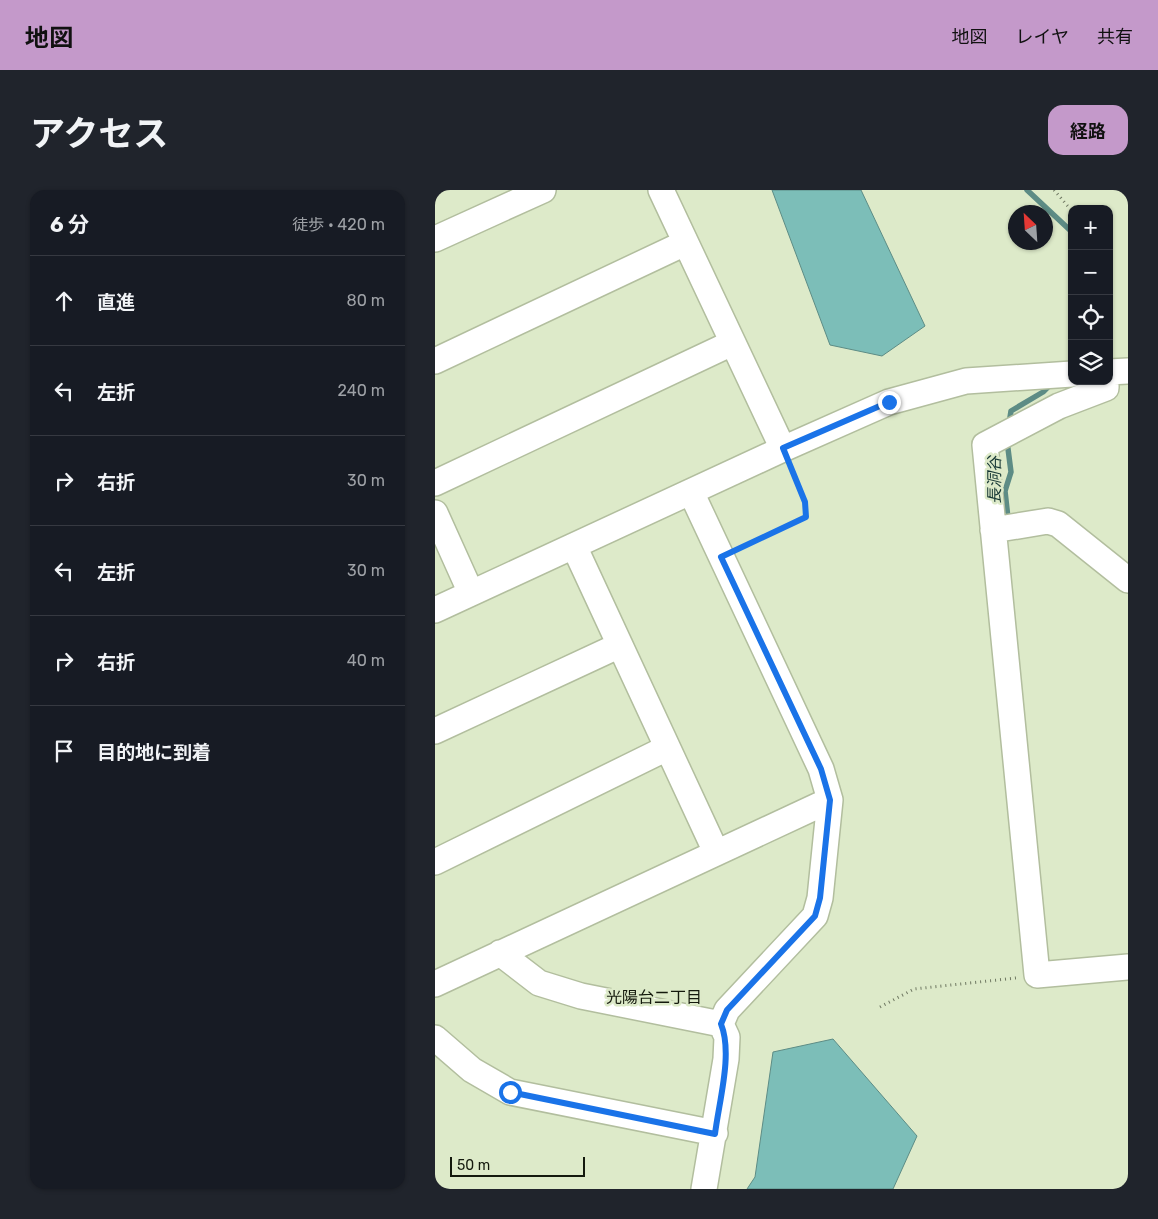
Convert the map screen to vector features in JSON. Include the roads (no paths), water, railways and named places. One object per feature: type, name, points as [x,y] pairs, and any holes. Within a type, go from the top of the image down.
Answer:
[{"type":"street","points":[[435,239],[543,190]]},
{"type":"street","points":[[661,190],[783,448]]},
{"type":"street","points":[[435,361],[685,244]]},
{"type":"street","points":[[435,483],[732,343]]},
{"type":"street","points":[[1113,372],[1128,371]]},
{"type":"street","points":[[435,610],[783,448],[889,402],[966,381],[1068,374]]},
{"type":"street","points":[[1106,385],[1106,388],[1059,406],[985,445],[1037,975],[1128,967]]},
{"type":"street","points":[[691,492],[821,769],[830,800],[820,898],[815,916],[727,1010],[721,1024],[727,1037],[726,1059],[715,1134],[704,1189]]},
{"type":"street","points":[[435,513],[471,593]]},
{"type":"street","points":[[993,530],[1048,521],[1058,524],[1128,580]]},
{"type":"street","points":[[574,546],[716,852]]},
{"type":"street","points":[[435,731],[619,645]]},
{"type":"street","points":[[435,862],[667,748]]},
{"type":"street","points":[[435,984],[830,800]]},
{"type":"street","points":[[500,953],[539,983],[581,996],[721,1024]]},
{"type":"street","points":[[435,1038],[471,1070],[510,1092],[715,1134]]},
{"type":"water","points":[[772,190],[861,190],[925,326],[882,356],[830,345]]},
{"type":"water","points":[[833,1039],[917,1136],[893,1189],[747,1189],[755,1177],[773,1052]]},
{"type":"waterway","name":"長洞谷","points":[[1027,190],[1068,228]]},
{"type":"waterway","name":"長洞谷","points":[[1009,424],[1011,411],[1043,392],[1052,383]]},
{"type":"waterway","name":"長洞谷","points":[[1007,441],[1011,472],[1005,491],[1008,518],[1011,517]]},
{"type":"district","name":"光陽台二丁目","points":[[654,997]]}]
